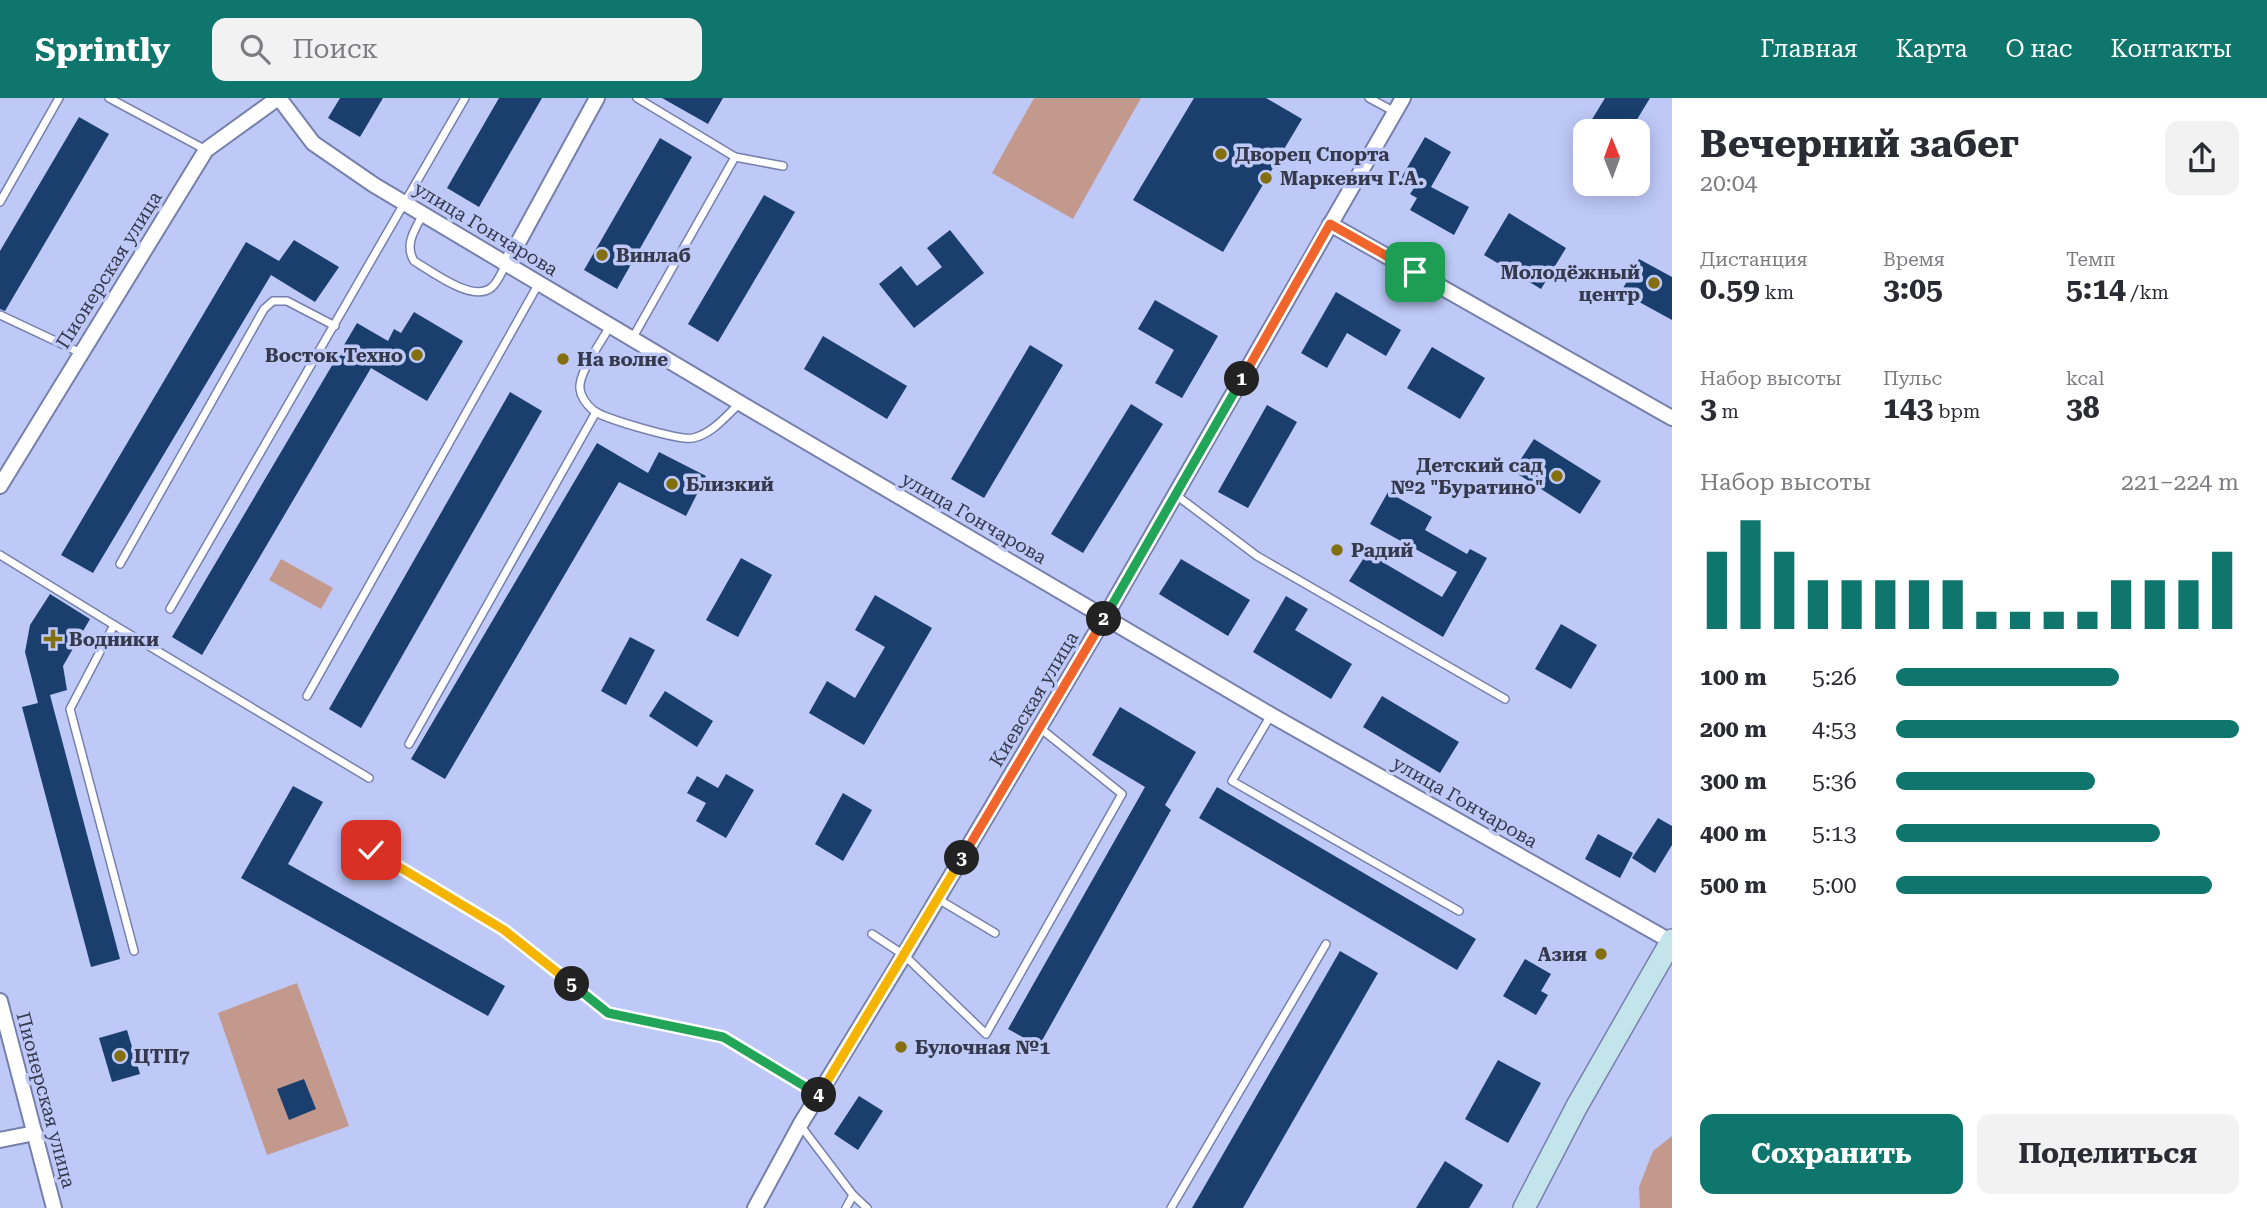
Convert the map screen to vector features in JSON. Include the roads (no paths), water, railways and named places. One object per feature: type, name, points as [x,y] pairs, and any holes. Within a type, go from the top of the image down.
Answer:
[{"type":"street","name":"Пионерская улица","points":[[0,486],[206,150],[279,98]]},
{"type":"street","name":"улица Гончарова","points":[[279,98],[313,143],[406,204],[1271,715],[1672,941]]},
{"type":"street","points":[[507,263],[597,98]]},
{"type":"street","name":"Киевская улица","points":[[755,1208],[800,1125],[1105,617],[1404,98]]},
{"type":"street","points":[[1330,224],[1672,418]]},
{"type":"street","points":[[1524,1208],[1577,1106],[1672,941]]},
{"type":"street","name":"Пионерская улица","points":[[0,1001],[54,1208]]},
{"type":"street","points":[[0,1140],[35,1133]]},
{"type":"lane","points":[[0,202],[59,98]]},
{"type":"lane","points":[[109,98],[206,150]]},
{"type":"lane","points":[[170,610],[465,98]]},
{"type":"lane","points":[[637,98],[735,157],[783,166]]},
{"type":"lane","points":[[1369,98],[1396,112]]},
{"type":"lane","points":[[631,339],[735,157]]},
{"type":"lane","points":[[423,214],[410,242],[409,252],[414,261],[469,292],[481,294],[492,287],[507,263]]},
{"type":"lane","points":[[307,696],[540,283]]},
{"type":"lane","points":[[120,564],[264,309],[273,301],[287,302],[335,326]]},
{"type":"lane","points":[[0,315],[81,353]]},
{"type":"lane","points":[[610,326],[582,376],[579,387],[582,398],[596,412],[675,438],[690,439],[706,433],[740,403]]},
{"type":"lane","points":[[409,744],[596,412]]},
{"type":"lane","points":[[1176,495],[1257,556],[1505,699]]},
{"type":"lane","points":[[0,555],[369,778]]},
{"type":"lane","points":[[114,625],[70,709],[134,951]]},
{"type":"lane","points":[[1271,715],[1232,781],[1460,911]]},
{"type":"lane","points":[[872,934],[904,955],[986,1034],[1122,794],[1040,727]]},
{"type":"lane","points":[[371,850],[504,930],[608,1013],[723,1037],[818,1096]]},
{"type":"lane","points":[[938,899],[995,933]]},
{"type":"lane","points":[[1171,1208],[1326,944]]},
{"type":"lane","points":[[800,1125],[853,1195],[867,1208]]},
{"type":"lane","points":[[846,1208],[853,1195]]},
{"type":"place","name":"Дворец Спорта","points":[[1221,154]]},
{"type":"place","name":"Маркевич Г.А.","points":[[1266,178]]},
{"type":"place","name":"Винлаб","points":[[602,255]]},
{"type":"place","name":"Молодёжный центр","points":[[1654,283]]},
{"type":"place","name":"Восток Техно","points":[[417,355]]},
{"type":"place","name":"На волне","points":[[563,359]]},
{"type":"place","name":"Детский сад №2 \"Буратино\"","points":[[1557,476]]},
{"type":"place","name":"Близкий","points":[[672,484]]},
{"type":"place","name":"Радий","points":[[1337,550]]},
{"type":"place","name":"Водники","points":[[53,639]]},
{"type":"place","name":"Азия","points":[[1601,954]]},
{"type":"place","name":"Булочная №1","points":[[901,1047]]},
{"type":"place","name":"ЦТП7","points":[[120,1056]]}]
